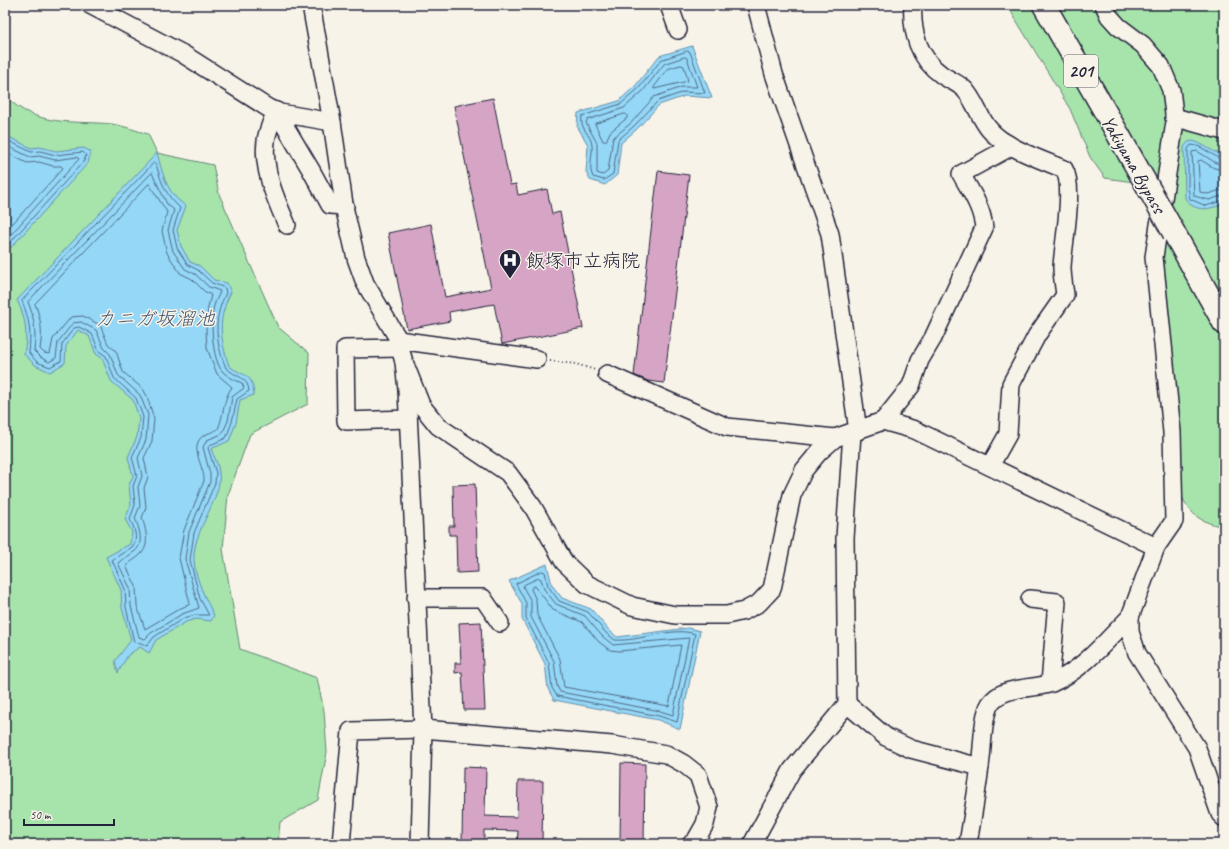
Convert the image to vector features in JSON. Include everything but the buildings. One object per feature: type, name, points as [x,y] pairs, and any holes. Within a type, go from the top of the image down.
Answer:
[{"type":"highway","name":"Yakiyama Bypass","points":[[1044,5],[1224,323]]},
{"type":"street","points":[[90,5],[183,54],[276,111],[332,122]]},
{"type":"street","points":[[311,5],[345,206],[356,258],[365,284],[401,350],[421,405],[438,426],[508,473],[533,507],[564,562],[587,584],[632,606],[675,615],[727,614],[744,611],[759,603],[772,589],[792,495],[804,470],[819,452],[835,438]]},
{"type":"street","points":[[669,5],[678,30]]},
{"type":"street","points":[[752,844],[792,770],[847,704],[845,538],[855,432],[830,234],[774,74],[756,5]]},
{"type":"street","points":[[913,5],[912,22],[916,40],[923,55],[940,74],[965,89],[989,130],[1008,144],[1064,169],[1067,174],[1068,191],[1062,268],[1065,295],[1037,335],[1011,384],[1008,434],[990,466]]},
{"type":"street","points":[[1104,5],[1109,16],[1118,26],[1143,45],[1161,66],[1171,90],[1174,117],[1171,155],[1165,195],[1157,231],[1154,257],[1158,305],[1169,395],[1174,521],[1156,546],[1130,616],[1130,632],[1137,653],[1197,748],[1220,814],[1224,818]]},
{"type":"street","points":[[276,111],[330,205],[345,206]]},
{"type":"street","points":[[276,111],[266,139],[265,151],[273,189],[287,225]]},
{"type":"street","points":[[1174,117],[1224,131]]},
{"type":"street","points":[[608,374],[727,427],[835,438],[883,421],[911,386],[920,360],[933,338],[984,228],[980,206],[961,174],[1005,150],[1008,144]]},
{"type":"street","points":[[408,420],[346,421],[344,349],[401,350],[537,359]]},
{"type":"street","points":[[401,350],[408,420],[423,729],[420,844]]},
{"type":"street","points":[[883,421],[915,430],[1156,546]]},
{"type":"street","points":[[416,598],[484,598],[500,623]]},
{"type":"street","points":[[1030,599],[1057,602],[1050,683]]},
{"type":"street","points":[[968,844],[980,767],[986,713],[990,704],[999,694],[1050,683],[1063,678],[1088,658],[1130,616]]},
{"type":"street","points":[[847,704],[886,737],[911,748],[980,767]]},
{"type":"street","points":[[341,844],[351,731],[423,729],[612,745],[666,754],[684,764],[698,775],[709,807],[705,824],[696,840],[691,844]]},
{"type":"path","points":[[537,359],[576,364],[608,374]]},
{"type":"green space","points":[[1007,5],[1224,5],[1224,527],[1209,523],[1198,517],[1189,509],[1181,495],[1163,262],[1163,186],[1105,178],[1090,157],[1070,109]]},
{"type":"green space","points":[[5,96],[17,106],[42,118],[69,122],[112,124],[126,127],[148,134],[157,153],[213,165],[219,194],[278,327],[309,353],[308,404],[250,434],[228,495],[223,549],[240,649],[317,678],[324,711],[327,752],[318,800],[280,822],[278,844],[5,844]]},
{"type":"water","points":[[692,46],[712,98],[685,96],[659,105],[637,129],[621,143],[617,175],[605,185],[590,180],[586,172],[588,145],[577,126],[578,113],[619,101],[636,85],[659,56]]},
{"type":"water","points":[[5,135],[31,148],[40,147],[56,151],[84,148],[91,152],[88,163],[5,254]]},
{"type":"water","points":[[1193,141],[1224,155],[1224,203],[1203,209],[1193,206],[1185,198],[1184,147],[1188,142]]},
{"type":"water","name":"カニガ坂溜池","points":[[157,153],[166,182],[179,201],[186,206],[177,230],[181,246],[190,262],[200,266],[214,280],[227,283],[231,292],[222,320],[221,329],[224,346],[229,366],[250,379],[252,382],[254,395],[240,400],[236,423],[229,441],[211,449],[218,466],[219,481],[213,503],[198,537],[194,560],[204,596],[214,615],[211,621],[196,619],[186,622],[156,640],[149,653],[140,647],[128,655],[118,673],[115,661],[131,640],[122,608],[121,590],[106,557],[130,544],[132,532],[125,519],[131,505],[129,485],[133,476],[128,457],[137,437],[139,418],[133,400],[111,381],[102,358],[96,354],[89,336],[78,330],[66,346],[65,363],[50,372],[35,365],[24,354],[26,333],[17,300]]},
{"type":"water","points":[[547,564],[552,585],[562,598],[591,609],[617,637],[688,628],[700,631],[680,729],[658,720],[554,700],[548,689],[545,664],[522,619],[522,604],[509,581]]},
{"type":"place","name":"飯塚市立病院","points":[[510,280]]}]
